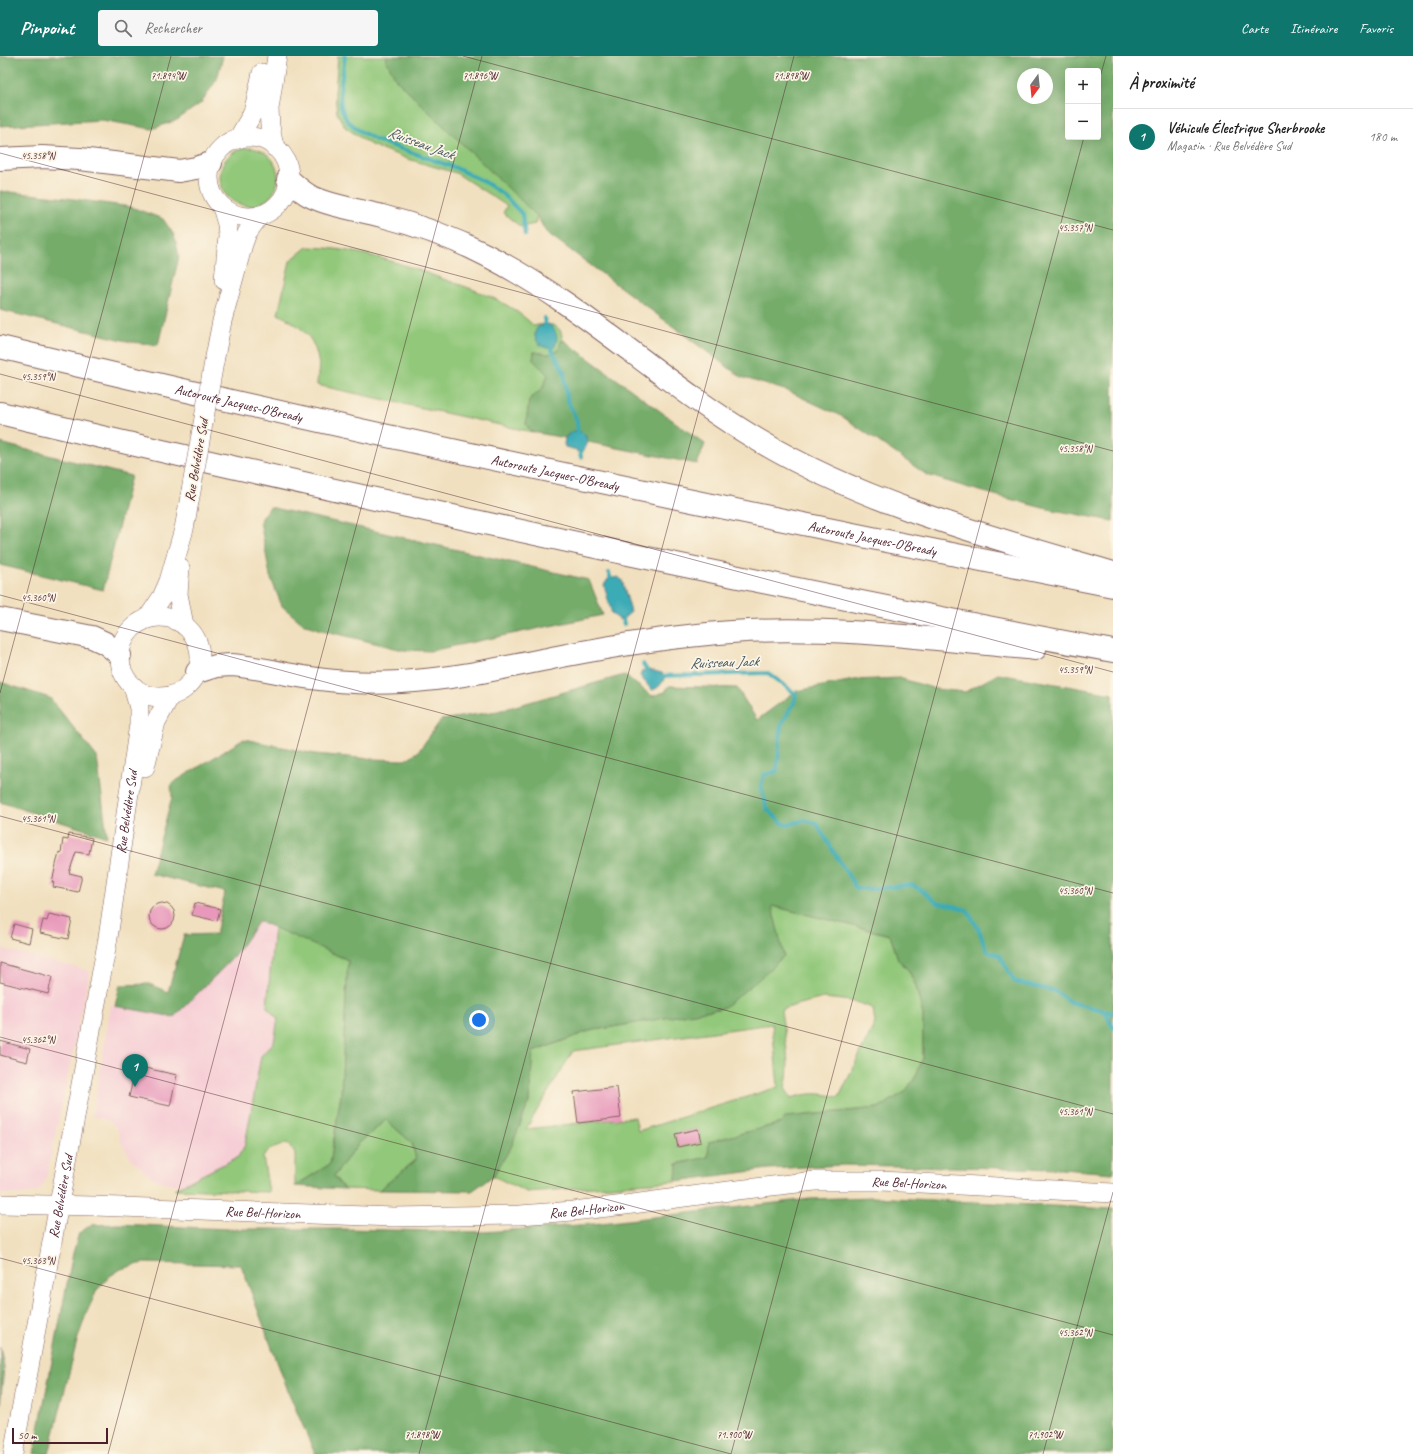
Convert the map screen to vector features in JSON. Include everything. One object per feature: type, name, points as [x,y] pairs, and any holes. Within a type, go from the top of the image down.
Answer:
[{"type":"highway","points":[[0,159],[42,157],[80,159],[179,171],[196,168],[211,162]]},
{"type":"highway","points":[[288,179],[300,190],[312,197],[386,217],[432,232],[476,250],[498,262],[561,300],[723,418],[773,449],[824,476],[873,497],[918,513],[1113,573]]},
{"type":"highway","name":"Autoroute Jacques-O'Bready","points":[[0,347],[298,416],[603,483],[906,546],[1113,586]]},
{"type":"highway","points":[[0,412],[258,473],[508,528],[826,595],[1113,651]]},
{"type":"highway","points":[[0,619],[92,637],[105,643],[120,655]]},
{"type":"highway","points":[[197,672],[216,666],[231,666],[312,678],[345,681],[419,681],[482,672],[657,640],[731,632],[785,630],[880,634],[1113,657]]},
{"type":"street","points":[[238,139],[255,106],[265,56]]},
{"type":"street","points":[[274,147],[270,126],[269,109],[277,56]]},
{"type":"street","points":[[255,138],[267,142],[274,147],[284,160],[287,168],[288,179],[287,188],[279,203],[270,211],[250,217],[238,216],[222,207],[213,196],[209,184],[211,162],[220,149],[230,142],[238,139],[255,138]]},
{"type":"street","name":"Rue Belvédère Sud","points":[[222,207],[227,224],[228,236],[222,321]]},
{"type":"street","name":"Rue Belvédère Sud","points":[[184,625],[178,591],[184,529],[214,362],[222,321],[243,244],[247,233],[260,215]]},
{"type":"street","name":"Rue Belvédère Sud","points":[[148,618],[160,601],[166,588],[184,529]]},
{"type":"street","points":[[166,617],[176,620],[184,625],[194,635],[199,648],[200,658],[197,672],[193,680],[186,687],[170,696],[155,696],[146,694],[133,686],[127,680],[123,672],[120,655],[121,646],[127,634],[136,624],[148,618],[166,617]]},
{"type":"street","name":"Rue Belvédère Sud","points":[[108,938],[139,724],[139,708],[133,686]]},
{"type":"street","name":"Rue Belvédère Sud","points":[[13,1454],[108,938],[152,734],[159,715],[170,696]]},
{"type":"street","name":"Rue Bel-Horizon","points":[[0,1204],[394,1217],[520,1215],[573,1211],[778,1185],[844,1180],[1113,1193]]},
{"type":"shaded area","points":[[259,921],[274,926],[267,1007],[278,1019],[274,1042],[261,1056],[245,1145],[238,1157],[185,1184],[172,1184],[159,1181],[150,1176],[132,1160],[121,1142],[116,1127],[110,1121],[92,1116],[111,1005],[174,1017],[232,959]]},
{"type":"shaded area","points":[[0,948],[90,971],[46,1179],[41,1189],[30,1194],[0,1194]]},
{"type":"green space","points":[[0,56],[223,56],[217,79],[201,103],[177,120],[152,129],[102,120],[0,126]]},
{"type":"green space","points":[[338,56],[387,56],[386,61],[537,216],[535,224],[521,227],[503,213],[507,206],[456,173],[408,159],[371,145],[345,127],[337,113],[335,93]]},
{"type":"green space","points":[[387,56],[1113,56],[1113,521],[1043,508],[927,475],[843,417],[788,391],[741,377],[546,232],[537,216],[397,81],[386,60]]},
{"type":"green space","points":[[249,148],[265,153],[273,161],[278,177],[273,193],[265,201],[249,206],[233,201],[225,193],[220,177],[225,161],[233,153]]},
{"type":"green space","points":[[0,191],[131,207],[163,219],[174,235],[179,256],[158,345],[131,342],[0,310]]},
{"type":"green space","points":[[307,247],[360,253],[410,267],[492,297],[514,310],[534,326],[547,324],[556,326],[561,333],[562,338],[558,351],[549,354],[534,352],[533,360],[548,375],[542,389],[529,400],[526,425],[532,432],[317,385],[319,363],[313,344],[309,337],[299,327],[278,314],[290,261]]},
{"type":"green space","points":[[562,339],[705,444],[697,464],[588,442],[582,432],[567,435],[565,438],[532,432],[526,425],[529,400],[542,389],[548,375],[533,360],[534,352],[549,354],[558,351]]},
{"type":"green space","points":[[0,443],[131,476],[103,590],[0,565]]},
{"type":"green space","points":[[270,507],[589,580],[603,615],[430,651],[403,650],[318,629],[302,623],[282,606],[270,576],[260,521]]},
{"type":"green space","points":[[998,674],[1113,694],[1113,1173],[1061,1169],[843,1165],[769,1169],[676,1181],[677,1164],[708,1157],[709,1142],[781,1123],[786,1117],[878,1108],[905,1092],[916,1076],[923,1058],[923,1015],[916,986],[909,971],[898,959],[890,935],[772,906],[784,956],[758,980],[723,1008],[589,1031],[533,1052],[529,1102],[511,1147],[493,1176],[472,1191],[379,1190],[416,1160],[412,1143],[386,1120],[359,1143],[334,1176],[344,1189],[295,1186],[330,1164],[341,1095],[348,960],[259,921],[232,959],[174,1017],[115,1006],[120,985],[149,984],[168,992],[184,935],[216,934],[225,892],[151,874],[172,797],[171,784],[244,739],[315,754],[371,759],[405,760],[418,752],[441,720],[498,711],[624,675],[652,696],[665,692],[669,686],[737,688],[757,720],[796,691],[854,680],[899,678],[936,689],[965,692]]},
{"type":"green space","points":[[0,682],[50,698],[97,757],[107,837],[0,802]]},
{"type":"green space","points":[[772,906],[890,935],[898,959],[909,971],[916,986],[923,1015],[923,1058],[916,1076],[905,1092],[878,1108],[786,1117],[781,1123],[709,1142],[708,1157],[677,1164],[676,1181],[527,1192],[493,1176],[511,1147],[529,1102],[533,1052],[589,1031],[723,1008]],"holes":[[[824,998],[849,1001],[867,1006],[873,1009],[875,1023],[839,1097],[815,1094],[791,1098],[785,1088],[788,1059],[781,1010]],[[772,1024],[778,1087],[638,1131],[635,1117],[526,1129],[573,1051]],[[698,1129],[701,1142],[678,1147],[675,1134]]]},
{"type":"green space","points":[[274,926],[348,960],[341,1095],[330,1164],[295,1186],[295,1153],[287,1143],[269,1150],[263,1157],[269,1192],[174,1189],[238,1157],[245,1145],[261,1056],[274,1042],[278,1019],[267,1007]]},
{"type":"green space","points":[[386,1120],[412,1143],[416,1160],[379,1190],[344,1189],[334,1176],[359,1143]]},
{"type":"green space","points":[[872,1197],[1113,1209],[1113,1454],[315,1454],[288,1391],[241,1265],[143,1263],[121,1269],[110,1276],[97,1290],[86,1314],[77,1341],[49,1454],[34,1454],[73,1253],[79,1233],[91,1225],[118,1224],[228,1229],[343,1229],[484,1232],[593,1224],[810,1199]]},
{"type":"green space","points":[[0,1347],[4,1368],[0,1406]]},
{"type":"water","points":[[548,324],[555,331],[557,338],[554,347],[549,348],[541,346],[535,335],[538,327]]},
{"type":"water","points":[[572,431],[582,432],[585,435],[588,442],[584,451],[577,452],[577,450],[565,447],[565,438]]},
{"type":"water","points":[[618,577],[622,580],[631,612],[620,620],[612,614],[604,585],[608,579]]},
{"type":"water","points":[[650,670],[662,673],[665,676],[660,685],[652,690],[640,676],[642,671]]},
{"type":"building","points":[[69,834],[92,838],[89,854],[76,852],[69,873],[82,876],[78,892],[53,887],[54,882],[52,882],[59,852],[61,853],[63,839],[68,840]]},
{"type":"building","points":[[162,903],[171,907],[175,916],[171,925],[162,929],[153,925],[149,916],[153,907]]},
{"type":"building","points":[[195,903],[220,909],[217,921],[192,915]]},
{"type":"building","points":[[49,914],[72,919],[68,939],[40,933],[43,920],[47,921]]},
{"type":"building","points":[[14,924],[32,929],[29,943],[10,938]]},
{"type":"building","points":[[0,963],[52,977],[48,994],[0,982]]},
{"type":"building","points":[[0,1041],[30,1049],[27,1062],[0,1055]]},
{"type":"building","points":[[136,1066],[177,1075],[170,1106],[129,1097]]},
{"type":"building","points":[[617,1087],[621,1118],[578,1123],[574,1092]]},
{"type":"building","points":[[698,1129],[701,1142],[678,1147],[675,1134]]},
{"type":"waterway","name":"Ruisseau Jack","points":[[345,56],[340,91],[341,107],[347,121],[360,131],[376,140],[456,168],[483,181],[503,194],[522,214],[525,235]]},
{"type":"waterway","name":"Ruisseau Jack","points":[[544,318],[546,329]]},
{"type":"waterway","name":"Ruisseau Jack","points":[[550,343],[551,348],[564,372],[567,399],[577,421],[578,435]]},
{"type":"waterway","name":"Ruisseau Jack","points":[[579,447],[581,457]]},
{"type":"waterway","name":"Ruisseau Jack","points":[[609,573],[612,583]]},
{"type":"waterway","name":"Ruisseau Jack","points":[[621,615],[624,624]]},
{"type":"waterway","name":"Ruisseau Jack","points":[[643,664],[649,674]]},
{"type":"waterway","name":"Ruisseau Jack","points":[[659,676],[768,673],[796,694],[794,703],[781,725],[777,771],[764,775],[761,786],[767,809],[782,823],[788,825],[804,820],[816,823],[856,888],[871,889],[912,885],[924,892],[937,903],[967,910],[979,930],[987,951],[999,955],[1015,982],[1055,991],[1070,1002],[1113,1013]]},
{"type":"waterway","name":"Ruisseau Jack","points":[[1104,1010],[1113,1028]]},
{"type":"place","name":"Véhicule Électrique Sherbrooke","points":[[135,1087]]}]
